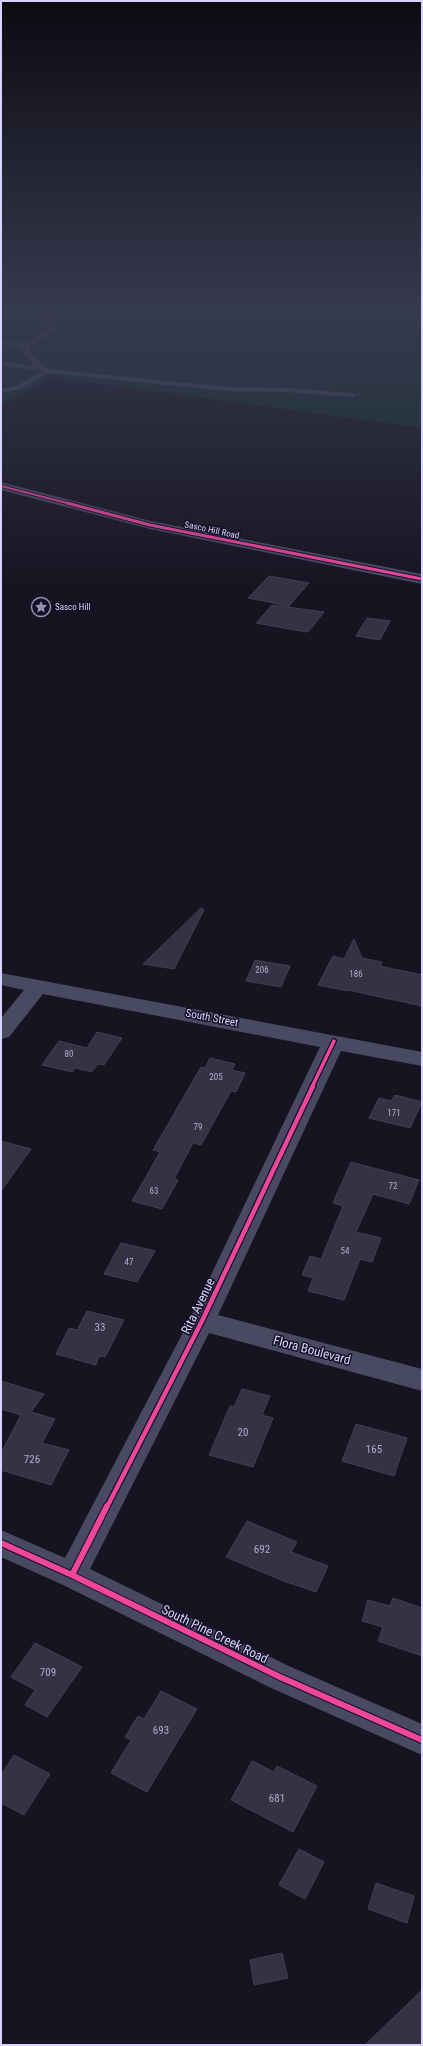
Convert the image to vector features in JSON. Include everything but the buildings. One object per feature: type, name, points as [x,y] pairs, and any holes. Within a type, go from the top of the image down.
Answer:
[{"type":"street","name":"Sasco Hill Road","points":[[1,486],[150,525],[422,579]]},
{"type":"street","name":"South Street","points":[[1,979],[334,1041],[422,1059]]},
{"type":"street","points":[[1,1032],[39,985]]},
{"type":"street","name":"Rita Avenue","points":[[72,1576],[202,1321],[334,1041]]},
{"type":"street","name":"Flora Boulevard","points":[[202,1321],[422,1380]]},
{"type":"street","name":"South Pine Creek Road","points":[[1,1544],[72,1576],[280,1677],[422,1740]]},
{"type":"green space","points":[[1,400],[11,400],[1,406]]},
{"type":"green space","points":[[222,400],[422,400],[422,428]]},
{"type":"cycle path","points":[[1,486],[150,525],[422,579]]},
{"type":"cycle path","points":[[72,1575],[202,1321],[334,1041]]},
{"type":"cycle path","points":[[1,1543],[72,1575],[280,1677],[422,1740]]},
{"type":"place","name":"Sasco Hill","points":[[41,607]]}]
